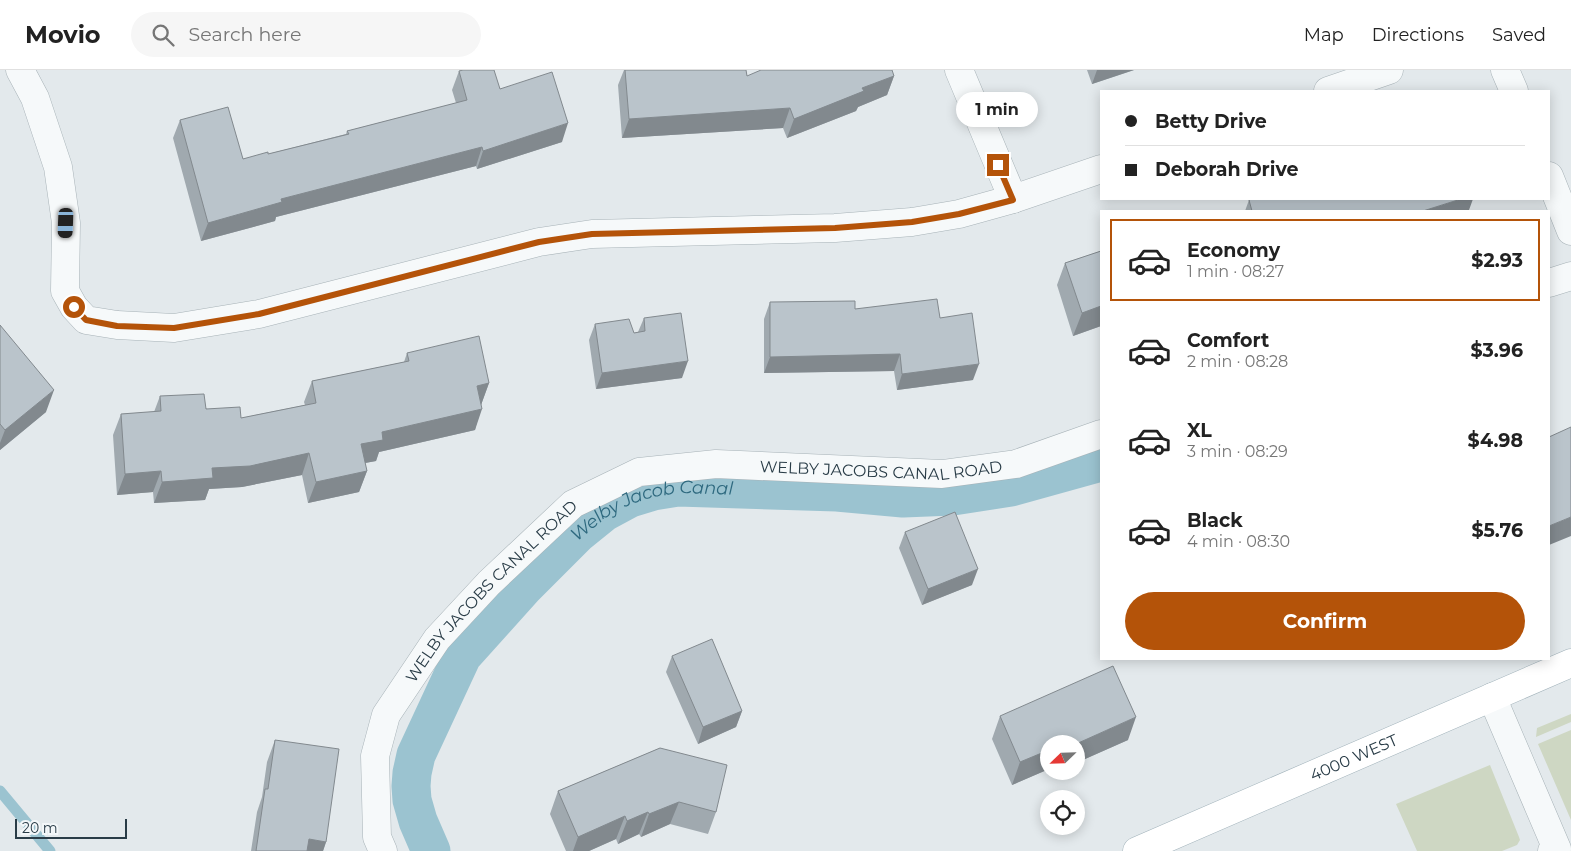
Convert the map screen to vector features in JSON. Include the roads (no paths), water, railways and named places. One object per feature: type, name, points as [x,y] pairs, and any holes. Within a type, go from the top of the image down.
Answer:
[{"type":"main road","name":"4000 WEST","points":[[1150,849],[1571,663]]},
{"type":"street","points":[[20,70],[35,98],[58,166],[66,223],[65,291],[74,307],[86,320],[117,326],[174,328],[259,314],[539,242],[592,234],[835,228],[912,222],[959,214],[1013,200],[1100,169]]},
{"type":"street","points":[[959,70],[1013,200]]},
{"type":"street","points":[[1331,90],[1389,70]]},
{"type":"street","points":[[1505,70],[1514,90]]},
{"type":"street","points":[[1550,178],[1571,231]]},
{"type":"street","points":[[1550,283],[1571,276]]},
{"type":"street","name":"WELBY JACOBS CANAL ROAD","points":[[383,851],[377,836],[375,756],[386,715],[437,639],[489,583],[574,504],[639,472],[716,464],[942,474],[1016,464],[1100,434]]},
{"type":"street","points":[[1492,697],[1554,850]]},
{"type":"waterway","name":"Welby Jacob Canal","points":[[431,851],[418,821],[412,800],[412,773],[416,755],[462,656],[524,587],[578,533],[604,512],[630,498],[653,491],[678,487],[837,492],[903,498],[953,496],[1011,487],[1100,462]]},
{"type":"waterway","points":[[0,791],[50,851]]}]
